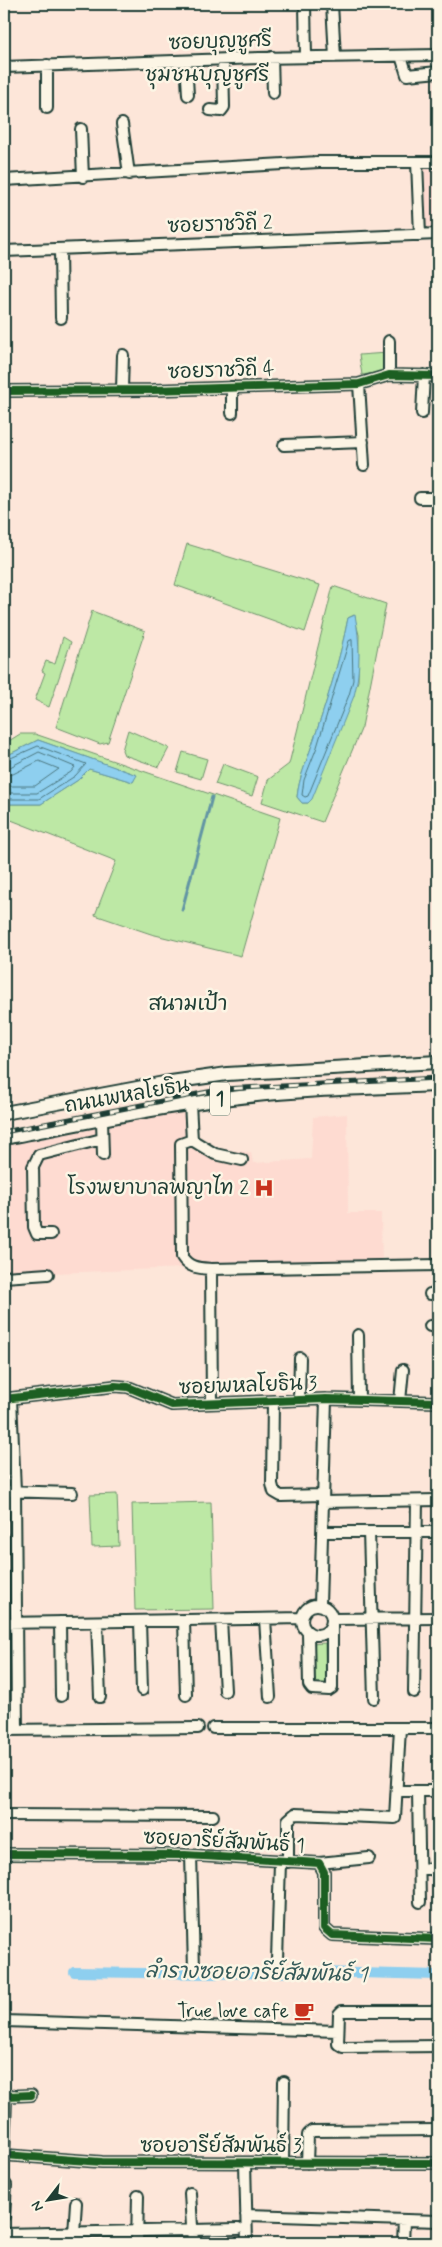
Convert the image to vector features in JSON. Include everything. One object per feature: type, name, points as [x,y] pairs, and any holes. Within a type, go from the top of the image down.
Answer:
[{"type":"main road","name":"ถนนพหลโยธิน","points":[[4,1113],[164,1083],[227,1074],[438,1062]]},
{"type":"main road","name":"ถนนพหลโยธิน","points":[[4,1138],[190,1103],[294,1091],[438,1085]]},
{"type":"street","points":[[305,4],[306,57]]},
{"type":"street","points":[[332,4],[335,56]]},
{"type":"street","name":"ซอยบุญชูศรี","points":[[4,67],[272,57],[438,55]]},
{"type":"street","points":[[401,56],[407,75],[438,72]]},
{"type":"street","points":[[272,57],[273,93]]},
{"type":"street","points":[[210,110],[221,111],[224,107],[223,60]]},
{"type":"street","points":[[186,61],[188,95]]},
{"type":"street","points":[[47,108],[48,65]]},
{"type":"street","points":[[122,124],[129,174]]},
{"type":"street","points":[[81,129],[83,177]]},
{"type":"street","points":[[4,180],[83,177],[319,162],[438,162]]},
{"type":"street","points":[[417,162],[420,235]]},
{"type":"street","name":"ซอยราชวิถี 2","points":[[4,251],[438,234]]},
{"type":"street","points":[[60,249],[61,318]]},
{"type":"street","points":[[389,341],[389,375]]},
{"type":"street","points":[[122,390],[124,355]]},
{"type":"street","name":"ซอยราชวิถี 4","points":[[4,391],[359,384],[389,375],[438,376]]},
{"type":"street","points":[[422,413],[424,376]]},
{"type":"street","points":[[359,384],[364,465]]},
{"type":"street","points":[[232,387],[232,414]]},
{"type":"street","points":[[284,445],[364,442]]},
{"type":"street","points":[[420,498],[438,498]]},
{"type":"street","points":[[190,1103],[192,1140]]},
{"type":"street","points":[[102,1120],[103,1155]]},
{"type":"street","points":[[52,1234],[37,1234],[34,1227],[33,1167],[39,1156],[102,1139]]},
{"type":"street","points":[[192,1140],[216,1154],[242,1160]]},
{"type":"street","points":[[192,1140],[181,1144],[182,1257],[187,1263],[196,1268],[438,1265]]},
{"type":"street","points":[[211,1269],[212,1403]]},
{"type":"street","points":[[4,1277],[48,1274]]},
{"type":"street","points":[[358,1335],[359,1400]]},
{"type":"street","points":[[298,1400],[300,1358]]},
{"type":"street","points":[[400,1401],[403,1370]]},
{"type":"street","name":"ซอยพหลโยธิน 3","points":[[7,1398],[128,1386],[172,1406],[326,1399],[438,1402]]},
{"type":"street","points":[[7,1398],[9,1444],[15,1491],[17,1730]]},
{"type":"street","points":[[320,1605],[326,1399]]},
{"type":"street","points":[[273,1401],[272,1484],[274,1492],[281,1496],[323,1499],[438,1500]]},
{"type":"street","points":[[4,1491],[72,1493]]},
{"type":"street","points":[[414,1692],[417,1501]]},
{"type":"street","points":[[322,1532],[438,1532]]},
{"type":"street","points":[[369,1532],[374,1698]]},
{"type":"street","points":[[320,1605],[328,1610],[332,1621],[332,1688],[329,1690],[312,1689],[309,1685],[308,1633],[303,1626],[302,1618],[303,1613],[310,1606],[320,1605]]},
{"type":"street","points":[[4,1623],[302,1618]]},
{"type":"street","points":[[332,1621],[372,1618],[438,1618]]},
{"type":"street","points":[[265,1619],[270,1697]]},
{"type":"street","points":[[184,1620],[186,1695]]},
{"type":"street","points":[[221,1620],[225,1691]]},
{"type":"street","points":[[140,1621],[142,1690]]},
{"type":"street","points":[[308,1633],[317,1636],[322,1635],[327,1632],[332,1621]]},
{"type":"street","points":[[60,1622],[61,1696]]},
{"type":"street","points":[[97,1622],[100,1697]]},
{"type":"street","points":[[4,1730],[198,1728]]},
{"type":"street","points":[[213,1728],[438,1728]]},
{"type":"street","points":[[276,1960],[288,1820],[290,1816],[295,1814],[395,1818],[400,1728]]},
{"type":"street","points":[[397,1791],[438,1791]]},
{"type":"street","points":[[418,1792],[420,1902]]},
{"type":"street","points":[[4,1816],[213,1816]]},
{"type":"street","name":"ซอยอารีย์สัมพันธ์ 1","points":[[4,1854],[191,1855],[319,1863],[324,1872],[324,1928],[327,1933],[332,1935],[438,1939]]},
{"type":"street","points":[[191,1855],[194,1969]]},
{"type":"street","points":[[319,1863],[368,1858]]},
{"type":"street","points":[[420,1868],[438,1870]]},
{"type":"street","points":[[438,2011],[342,2011],[339,2014],[338,2031],[338,2044],[343,2047],[438,2046]]},
{"type":"street","points":[[4,2021],[338,2031]]},
{"type":"street","points":[[283,2163],[284,2082]]},
{"type":"street","points":[[4,2155],[6,2098],[8,2096],[31,2095]]},
{"type":"street","points":[[307,2163],[308,2135],[312,2131],[438,2130]]},
{"type":"street","name":"ซอยอารีย์สัมพันธ์ 3","points":[[4,2155],[102,2162],[438,2163]]},
{"type":"street","points":[[245,2162],[247,2243]]},
{"type":"street","points":[[4,2216],[6,2185]]},
{"type":"street","points":[[190,2193],[193,2243]]},
{"type":"street","points":[[137,2243],[138,2196]]},
{"type":"street","points":[[74,2233],[76,2203]]},
{"type":"street","points":[[246,2214],[438,2221]]},
{"type":"street","points":[[403,2243],[404,2220]]},
{"type":"street","points":[[4,2234],[192,2232],[238,2229]]},
{"type":"shaded area","points":[[438,164],[438,230],[422,230],[421,165]]},
{"type":"shaded area","points":[[195,1111],[194,1134],[212,1150],[251,1152],[253,1163],[311,1159],[313,1117],[347,1114],[348,1213],[381,1213],[382,1267],[185,1268],[4,1275],[4,1146]]},
{"type":"green space","points":[[387,353],[389,371],[362,375],[359,355]]},
{"type":"green space","points":[[187,544],[320,585],[305,632],[175,585]]},
{"type":"green space","points":[[333,586],[386,604],[362,727],[322,822],[262,802],[268,780],[289,764]],"holes":[[[354,615],[359,635],[358,681],[308,803],[302,803],[297,797],[301,777],[332,682],[348,618]]]},
{"type":"green space","points":[[92,611],[145,631],[108,742],[100,744],[56,727]]},
{"type":"green space","points":[[63,637],[71,642],[49,707],[35,700],[45,673],[42,671],[46,661],[55,664]]},
{"type":"green space","points":[[128,730],[169,748],[159,767],[124,755],[122,750]]},
{"type":"green space","points":[[20,734],[35,734],[280,818],[241,956],[151,934],[95,915],[116,861],[6,818],[4,824],[4,804],[41,804],[78,780],[89,769],[133,782],[136,775],[38,740],[4,757],[4,744]]},
{"type":"green space","points":[[183,752],[207,759],[201,779],[177,772]]},
{"type":"green space","points":[[223,764],[258,777],[252,796],[215,784]]},
{"type":"green space","points":[[117,1494],[119,1546],[92,1547],[90,1495]]},
{"type":"green space","points":[[211,1502],[214,1609],[135,1610],[132,1504]]},
{"type":"green space","points":[[325,1643],[326,1691],[311,1691],[310,1644]]},
{"type":"water","points":[[355,615],[359,656],[354,696],[312,799],[308,803],[302,803],[297,797],[301,777],[332,682],[348,618]]},
{"type":"water","points":[[38,740],[137,775],[133,782],[89,769],[78,780],[41,804],[4,804],[4,757]]},
{"type":"waterway","points":[[182,910],[212,797]]},
{"type":"waterway","name":"ลำรางซอยอารีย์สัมพันธ์ 1","points":[[74,1972],[212,1974],[318,1972],[438,1975]]},
{"type":"railway","points":[[4,1132],[223,1089],[438,1078]]},
{"type":"cycle path","points":[[4,391],[153,390],[359,384],[389,375],[438,376]]},
{"type":"cycle path","points":[[4,1399],[115,1386],[128,1387],[172,1405],[326,1399],[438,1402]]},
{"type":"cycle path","points":[[4,1854],[185,1855],[319,1863],[324,1872],[324,1928],[332,1935],[438,1939]]},
{"type":"cycle path","points":[[31,2095],[8,2096],[6,2098],[4,2155],[102,2162],[438,2163]]},
{"type":"place","name":"โรงพยาบาลพญาไท 2","points":[[264,1188]]},
{"type":"place","name":"True love cafe","points":[[304,2011]]},
{"type":"district","name":"ชุมชนบุญชูศรี","points":[[207,75]]},
{"type":"district","name":"สนามเป้า","points":[[188,1004]]}]
